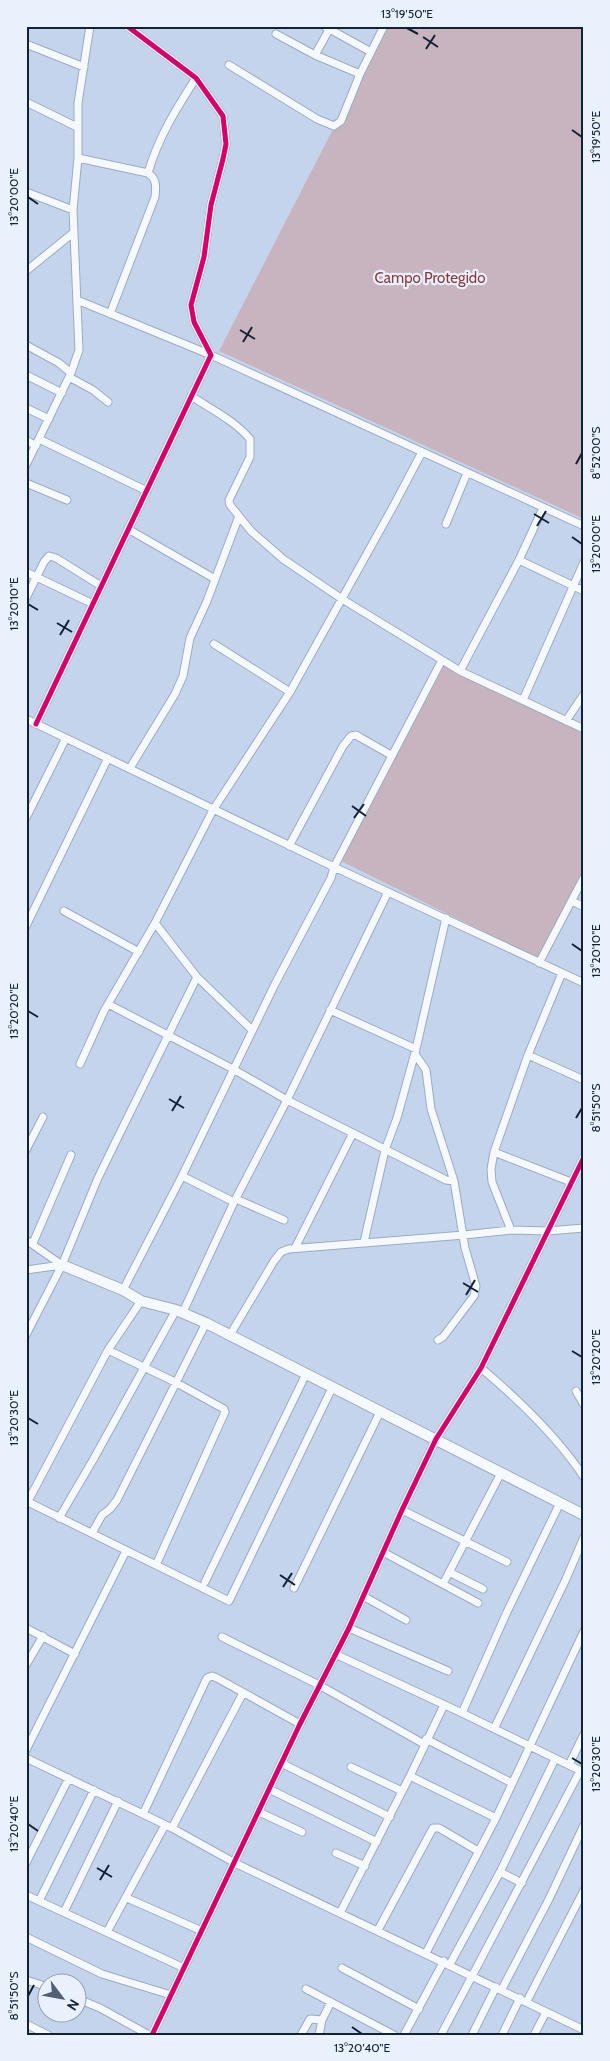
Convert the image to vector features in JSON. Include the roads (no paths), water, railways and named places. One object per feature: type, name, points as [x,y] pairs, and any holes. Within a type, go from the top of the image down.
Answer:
[{"type":"street","points":[[26,465],[70,375],[79,350],[73,210],[78,158],[78,103],[90,26]]},
{"type":"street","points":[[127,26],[196,78],[223,116],[226,144],[211,204],[204,257],[192,305],[194,322],[211,355]]},
{"type":"street","points":[[229,65],[322,122],[334,126],[341,120],[360,74],[384,26]]},
{"type":"street","points":[[315,55],[328,27],[371,52]]},
{"type":"street","points":[[276,34],[315,55],[360,74]]},
{"type":"street","points":[[26,44],[84,67]]},
{"type":"street","points":[[148,173],[158,143],[196,78]]},
{"type":"street","points":[[26,102],[77,127]]},
{"type":"street","points":[[78,158],[148,173],[154,178],[155,197],[110,314]]},
{"type":"street","points":[[26,192],[73,210]]},
{"type":"street","points":[[26,271],[74,233]]},
{"type":"street","points":[[77,300],[211,355],[584,526]]},
{"type":"street","points":[[26,345],[59,363],[70,375],[108,402]]},
{"type":"street","points":[[36,724],[211,355]]},
{"type":"street","points":[[26,375],[62,392]]},
{"type":"street","points":[[191,396],[245,432],[250,439],[250,457],[229,500],[230,505],[251,531],[283,559],[342,599],[442,660],[584,729]]},
{"type":"street","points":[[26,408],[48,419]]},
{"type":"street","points":[[26,440],[37,442],[146,491]]},
{"type":"street","points":[[80,1064],[108,1004],[155,923],[213,810],[290,692],[422,452]]},
{"type":"street","points":[[446,524],[468,473]]},
{"type":"street","points":[[26,483],[67,500]]},
{"type":"street","points":[[460,670],[519,560],[543,508]]},
{"type":"street","points":[[130,768],[175,694],[183,676],[190,638],[239,516]]},
{"type":"street","points":[[128,529],[215,579]]},
{"type":"street","points":[[26,598],[47,558],[53,556],[101,586]]},
{"type":"street","points":[[519,560],[584,591]]},
{"type":"street","points":[[523,700],[584,562]]},
{"type":"street","points":[[26,572],[93,604]]},
{"type":"street","points":[[214,644],[290,692]]},
{"type":"street","points":[[123,1290],[182,1176],[252,1030],[331,878],[334,867],[390,755],[442,660]]},
{"type":"street","points":[[566,721],[584,694]]},
{"type":"street","points":[[26,719],[213,810],[584,984]]},
{"type":"street","points":[[289,846],[343,746],[352,736],[356,735],[390,755]]},
{"type":"street","points":[[26,818],[66,738]]},
{"type":"street","points":[[26,926],[108,758]]},
{"type":"street","points":[[539,963],[584,877]]},
{"type":"street","points":[[59,1518],[144,1366],[180,1311],[287,1100],[388,892]]},
{"type":"street","points":[[572,901],[584,907]]},
{"type":"street","points":[[64,912],[139,952]]},
{"type":"street","points":[[364,1242],[385,1150],[397,1118],[416,1052],[446,918]]},
{"type":"street","points":[[155,923],[197,977],[252,1030]]},
{"type":"street","points":[[511,1230],[492,1182],[491,1169],[494,1152],[528,1055],[562,973]]},
{"type":"street","points":[[26,1335],[62,1265],[98,1178],[197,977]]},
{"type":"street","points":[[108,1004],[233,1069],[287,1100],[446,1180],[454,1181]]},
{"type":"street","points":[[330,1010],[416,1052],[426,1070],[431,1110],[454,1181],[465,1248],[476,1289],[474,1296],[447,1332],[438,1340]]},
{"type":"street","points":[[528,1055],[584,1080]]},
{"type":"street","points":[[26,1150],[43,1117]]},
{"type":"street","points":[[295,1248],[353,1133]]},
{"type":"street","points":[[494,1152],[571,1182]]},
{"type":"street","points":[[71,1155],[30,1241],[62,1265],[123,1290],[141,1301],[180,1311],[206,1323],[584,1515]]},
{"type":"street","points":[[88,2004],[151,2035],[281,1763],[349,1628],[436,1439],[480,1368],[584,1157]]},
{"type":"street","points":[[182,1176],[235,1201],[284,1220]]},
{"type":"street","points":[[230,1335],[281,1252],[295,1248],[511,1230],[548,1231],[584,1228]]},
{"type":"street","points":[[26,1270],[62,1265]]},
{"type":"street","points":[[141,1301],[108,1350],[27,1503],[229,1601],[332,1388]]},
{"type":"street","points":[[92,1533],[102,1515],[110,1509],[116,1500],[206,1323]]},
{"type":"street","points":[[108,1350],[175,1382],[224,1409],[226,1412],[156,1565]]},
{"type":"street","points":[[480,1368],[534,1416],[584,1477]]},
{"type":"street","points":[[205,1582],[306,1374]]},
{"type":"street","points":[[576,1391],[584,1406]]},
{"type":"street","points":[[294,1588],[380,1412]]},
{"type":"street","points":[[443,1584],[500,1472]]},
{"type":"street","points":[[462,1713],[560,1503]]},
{"type":"street","points":[[402,1510],[508,1562]]},
{"type":"street","points":[[494,1729],[566,1579],[584,1537]]},
{"type":"street","points":[[26,1750],[126,1550]]},
{"type":"street","points":[[383,1552],[478,1603]]},
{"type":"street","points":[[450,1572],[483,1589]]},
{"type":"street","points":[[363,1596],[406,1620]]},
{"type":"street","points":[[26,1628],[75,1654]]},
{"type":"street","points":[[349,1628],[448,1671]]},
{"type":"street","points":[[426,1953],[496,1818],[584,1631]]},
{"type":"street","points":[[26,1665],[43,1636]]},
{"type":"street","points":[[222,1637],[425,1742],[512,1783]]},
{"type":"street","points":[[335,1654],[462,1713],[582,1772],[442,2035]]},
{"type":"street","points":[[143,1814],[207,1678],[212,1676],[217,1678],[300,1724]]},
{"type":"street","points":[[108,1932],[169,1827],[243,1692]]},
{"type":"street","points":[[340,1913],[390,1817],[444,1705]]},
{"type":"street","points":[[569,1765],[584,1734]]},
{"type":"street","points":[[26,1758],[118,1801],[235,1862],[584,2030]]},
{"type":"street","points":[[404,2035],[500,1872],[555,1759]]},
{"type":"street","points":[[281,1763],[390,1817]]},
{"type":"street","points":[[351,1767],[402,1792]]},
{"type":"street","points":[[410,1776],[496,1818]]},
{"type":"street","points":[[26,1863],[69,1778]]},
{"type":"street","points":[[269,1789],[377,1842]]},
{"type":"street","points":[[39,1901],[94,1790]]},
{"type":"street","points":[[64,1912],[118,1801]]},
{"type":"street","points":[[258,1812],[302,1832]]},
{"type":"street","points":[[472,2035],[549,1899],[584,1824]]},
{"type":"street","points":[[378,1930],[433,1828],[439,1828],[478,1851]]},
{"type":"street","points":[[336,1853],[365,1866]]},
{"type":"street","points":[[500,1872],[522,1883]]},
{"type":"street","points":[[502,2035],[584,1890]]},
{"type":"street","points":[[26,1895],[184,1968]]},
{"type":"street","points":[[127,1898],[202,1931]]},
{"type":"street","points":[[26,1937],[102,1974],[171,1995]]},
{"type":"street","points":[[342,1968],[418,2009]]},
{"type":"street","points":[[26,1980],[38,1984]]},
{"type":"street","points":[[306,1989],[394,2035]]},
{"type":"street","points":[[319,2035],[322,2020],[331,2002]]},
{"type":"street","points":[[534,2035],[546,2012]]},
{"type":"street","points":[[301,2035],[310,2019],[322,2020]]},
{"type":"street","points":[[26,2024],[48,2035]]},
{"type":"park label","name":"Campo Protegido","points":[[430,278]]}]
